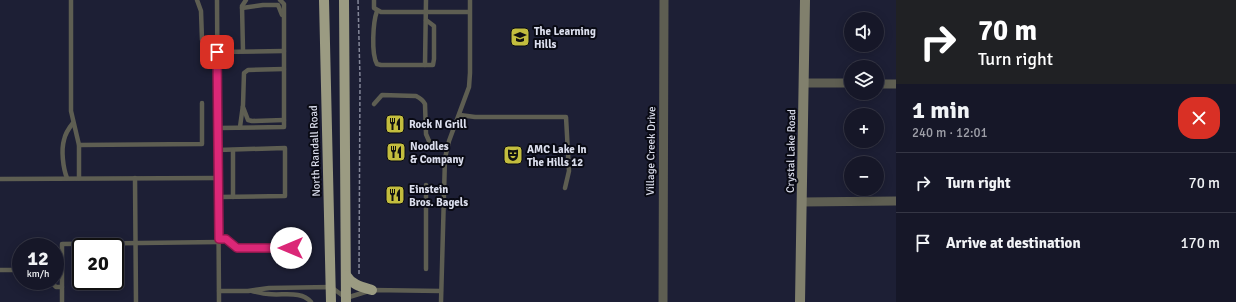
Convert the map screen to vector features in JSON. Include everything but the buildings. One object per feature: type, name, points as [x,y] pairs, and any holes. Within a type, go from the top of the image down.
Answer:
[{"type":"main road","name":"North Randall Road","points":[[324,0],[331,302]]},
{"type":"main road","points":[[344,0],[346,300]]},
{"type":"main road","points":[[346,275],[350,281],[359,286],[372,290]]},
{"type":"street","name":"Village Creek Drive","points":[[662,302],[664,0]]},
{"type":"street","name":"Crystal Lake Road","points":[[800,302],[805,0]]},
{"type":"street","points":[[804,83],[844,84]]},
{"type":"street","points":[[884,84],[896,84]]},
{"type":"street","points":[[802,202],[896,201]]},
{"type":"lane","points":[[70,0],[71,111],[79,145],[79,178]]},
{"type":"lane","points":[[197,0],[201,12],[202,40],[217,40]]},
{"type":"lane","points":[[217,0],[219,302]]},
{"type":"lane","points":[[243,51],[242,8],[246,0]]},
{"type":"lane","points":[[218,128],[284,127],[284,4],[280,0]]},
{"type":"lane","points":[[374,0],[374,8],[381,12],[470,12]]},
{"type":"lane","points":[[424,65],[426,0]]},
{"type":"lane","points":[[441,302],[445,158],[449,141],[460,115],[469,87],[470,0]]},
{"type":"lane","points":[[242,8],[263,4],[278,5],[282,11],[284,23]]},
{"type":"lane","points":[[377,11],[374,19],[374,56],[377,64],[433,65],[434,26],[426,20]]},
{"type":"lane","points":[[217,52],[284,51]]},
{"type":"lane","points":[[240,127],[243,107],[243,75],[245,72],[248,70],[284,69]]},
{"type":"lane","points":[[374,104],[382,95],[416,96],[423,100],[425,104],[426,134],[429,141]]},
{"type":"lane","points":[[79,145],[202,144],[202,103]]},
{"type":"lane","points":[[243,107],[248,120],[284,120]]},
{"type":"lane","points":[[460,115],[475,117],[566,117],[569,170],[566,188]]},
{"type":"lane","points":[[67,178],[64,169],[64,140],[73,123]]},
{"type":"lane","points":[[218,150],[285,148],[285,196],[218,197]]},
{"type":"lane","points":[[233,150],[233,196]]},
{"type":"lane","points":[[0,178],[218,178]]},
{"type":"lane","points":[[135,178],[136,302]]},
{"type":"lane","points":[[426,185],[426,269]]},
{"type":"lane","points":[[64,244],[219,241],[226,239],[237,248],[291,248]]},
{"type":"lane","points":[[0,270],[12,270]]},
{"type":"lane","points":[[219,291],[248,291],[269,288],[331,287],[346,300],[372,290],[441,290]]},
{"type":"lane","points":[[62,290],[62,302]]},
{"type":"lane","points":[[248,291],[268,294],[302,295],[308,298],[311,302]]},
{"type":"path","points":[[358,0],[360,79],[359,286]]},
{"type":"place","name":"The Learning Hills","points":[[520,37]]},
{"type":"place","name":"Rock N Grill","points":[[395,124]]},
{"type":"place","name":"Noodles & Company","points":[[396,152]]},
{"type":"place","name":"AMC Lake In The Hills 12","points":[[513,155]]},
{"type":"place","name":"Einstein Bros. Bagels","points":[[395,195]]},
{"type":"route","points":[[217,52],[219,239],[226,239],[237,248],[291,248]]}]
